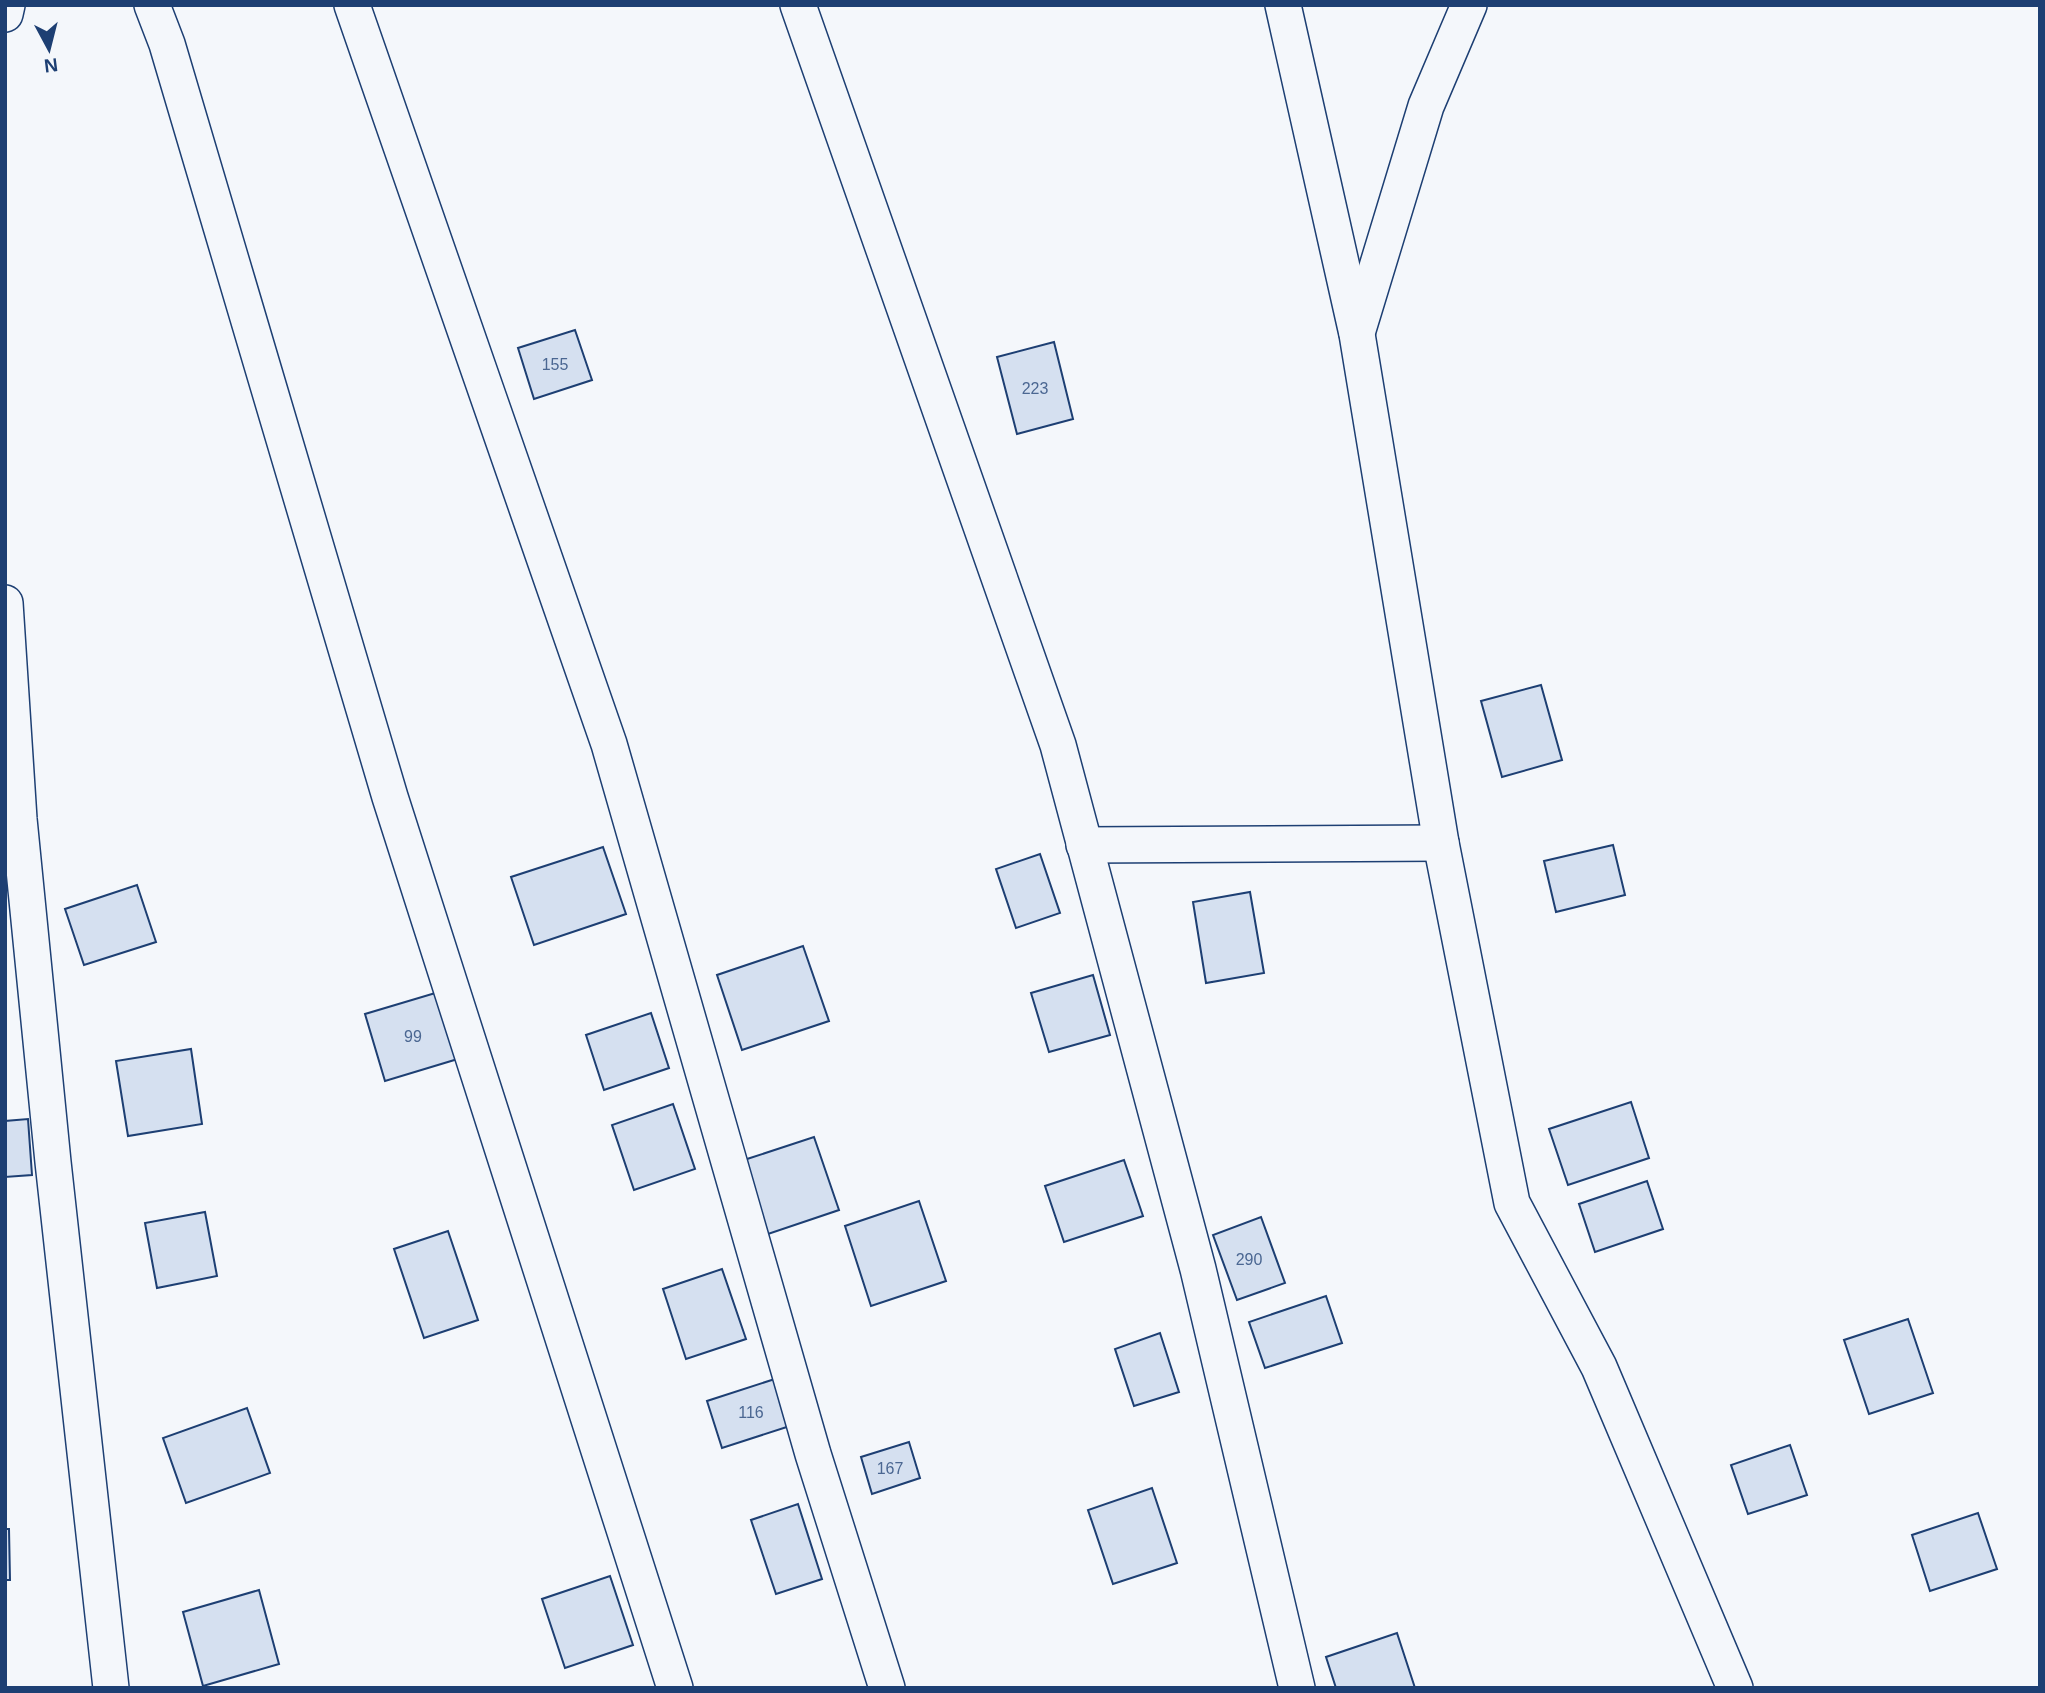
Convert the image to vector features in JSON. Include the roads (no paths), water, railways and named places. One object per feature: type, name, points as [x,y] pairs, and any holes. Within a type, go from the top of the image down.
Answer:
[{"type":"street","points":[[5,13],[7,5]]},
{"type":"street","points":[[152,5],[167,44],[390,797],[675,1688]]},
{"type":"street","points":[[352,5],[609,744],[813,1454],[887,1688]]},
{"type":"street","points":[[798,5],[1058,746],[1198,1269],[1297,1688]]},
{"type":"street","points":[[1283,5],[1357,334],[1441,843],[1512,1203],[1599,1367],[1735,1688]]},
{"type":"street","points":[[1357,334],[1426,106],[1469,5]]},
{"type":"street","points":[[5,603],[21,847],[54,1176],[111,1688]]},
{"type":"street","points":[[1084,845],[1441,843]]}]
